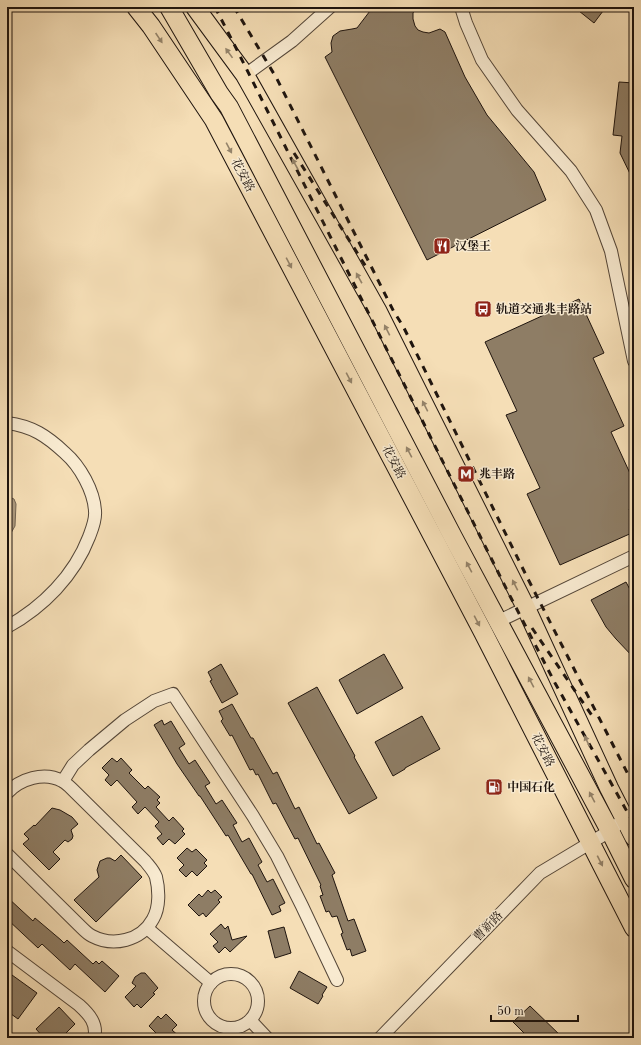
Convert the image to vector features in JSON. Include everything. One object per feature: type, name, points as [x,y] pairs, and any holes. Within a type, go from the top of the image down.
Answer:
[{"type":"highway","name":"花安路","points":[[136,7],[151,26],[214,120],[483,632],[634,928]]},
{"type":"highway","name":"花安路","points":[[169,7],[228,107],[449,530],[610,831],[634,879]]},
{"type":"highway","points":[[195,7],[244,75],[378,312],[526,608],[609,788],[631,823]]},
{"type":"street","points":[[244,75],[292,42],[330,7]]},
{"type":"street","points":[[461,7],[466,23],[482,60],[517,110],[571,171],[596,210],[610,252],[634,361]]},
{"type":"street","points":[[7,423],[17,424],[36,431],[54,443],[73,460],[84,478],[92,497],[96,512],[93,526],[79,559],[62,582],[47,599],[7,627]]},
{"type":"street","points":[[501,620],[634,556]]},
{"type":"street","points":[[62,781],[73,764],[125,720],[154,701],[173,694],[253,816],[277,856],[337,980]]},
{"type":"street","points":[[7,854],[82,928],[91,935],[104,940],[117,942],[130,939],[147,928],[154,918],[158,905],[158,889],[155,875],[145,861],[72,789],[62,781],[51,777],[38,777],[23,781],[9,788]]},
{"type":"street","name":"曹新路","points":[[380,1038],[540,873],[610,831],[631,823]]},
{"type":"street","points":[[147,928],[211,983]]},
{"type":"street","points":[[7,951],[79,1005],[88,1014],[94,1024],[94,1038]]},
{"type":"street","points":[[233,973],[246,977],[255,986],[259,998],[258,1010],[251,1021],[242,1026],[232,1028],[222,1027],[213,1022],[207,1013],[204,1003],[205,992],[211,983],[221,975],[233,973]]},
{"type":"street","points":[[251,1021],[267,1038]]},
{"type":"shaded area","points":[[7,496],[14,499],[16,504],[15,526],[11,533],[7,535]]},
{"type":"building","points":[[373,7],[416,7],[413,13],[413,19],[418,30],[429,33],[440,29],[445,32],[465,77],[487,115],[534,172],[546,200],[427,260],[325,57],[332,52],[331,43],[333,36],[340,31],[357,28]]},
{"type":"building","points":[[574,7],[606,7],[594,23]]},
{"type":"building","points":[[619,82],[634,83],[634,182],[620,153],[622,136],[613,135]]},
{"type":"building","points":[[579,299],[604,353],[593,358],[624,426],[611,432],[634,482],[634,507],[629,509],[634,519],[634,532],[560,565],[527,494],[540,488],[506,415],[517,411],[485,342]]},
{"type":"building","points":[[626,582],[634,597],[634,658],[606,627],[591,600]]},
{"type":"building","points":[[384,654],[403,688],[357,714],[339,680]]},
{"type":"building","points":[[221,664],[238,694],[222,703],[210,681],[212,680],[208,672]]},
{"type":"building","points":[[317,687],[377,798],[349,814],[288,703]]},
{"type":"building","points":[[232,704],[273,774],[277,772],[295,809],[299,807],[317,844],[319,843],[335,873],[332,875],[348,921],[354,919],[366,951],[352,956],[350,949],[347,950],[341,934],[343,933],[337,916],[332,917],[329,911],[326,912],[320,896],[323,895],[321,885],[298,838],[295,839],[276,803],[273,804],[258,774],[256,775],[253,769],[250,770],[232,735],[230,736],[221,721],[223,719],[219,711]]},
{"type":"building","points":[[422,716],[440,749],[393,776],[375,742]]},
{"type":"building","points":[[162,720],[164,725],[171,721],[185,744],[179,748],[189,764],[195,760],[210,783],[205,786],[216,804],[222,800],[237,823],[233,825],[242,842],[249,838],[262,862],[258,865],[267,882],[273,879],[285,903],[279,906],[281,911],[272,915],[252,874],[228,835],[226,836],[177,764],[154,725]]},
{"type":"building","points":[[112,758],[117,762],[121,758],[132,770],[129,773],[145,789],[148,786],[160,797],[157,800],[160,803],[156,807],[169,821],[173,817],[184,829],[182,831],[185,834],[175,844],[169,839],[163,845],[157,838],[162,834],[155,826],[159,822],[145,807],[138,814],[132,807],[137,802],[117,780],[111,786],[105,780],[109,775],[102,768]]},
{"type":"building","points":[[52,808],[60,810],[72,817],[78,824],[71,830],[73,836],[72,839],[68,842],[65,840],[53,852],[60,859],[49,870],[23,844],[29,839],[24,834],[34,825],[35,826]]},
{"type":"building","points":[[187,848],[192,852],[196,849],[207,860],[204,863],[207,866],[197,876],[192,871],[186,877],[179,870],[184,865],[177,858]]},
{"type":"building","points":[[121,855],[142,877],[96,922],[74,900],[99,877],[97,870],[100,861],[110,858],[115,861]]},
{"type":"building","points":[[208,890],[211,893],[215,890],[222,897],[218,900],[220,902],[206,917],[203,913],[199,916],[188,905],[199,894],[202,897]]},
{"type":"building","points":[[7,897],[33,921],[35,918],[64,943],[67,940],[93,964],[96,961],[99,964],[102,961],[119,976],[105,992],[75,964],[70,970],[42,944],[38,948],[7,919]]},
{"type":"building","points":[[221,924],[225,929],[228,926],[232,940],[247,936],[230,952],[225,947],[219,953],[213,946],[218,942],[210,934]]},
{"type":"building","points":[[284,927],[291,953],[275,958],[268,931]]},
{"type":"building","points":[[299,971],[327,987],[318,1004],[290,988]]},
{"type":"building","points":[[141,973],[145,973],[158,988],[153,993],[155,994],[141,1008],[137,1004],[134,1007],[125,997],[136,986],[132,983],[135,977]]},
{"type":"building","points":[[12,975],[37,993],[18,1019],[7,1011],[7,982]]},
{"type":"building","points":[[530,1006],[563,1038],[529,1038],[513,1022]]},
{"type":"building","points":[[59,1007],[75,1024],[66,1033],[71,1038],[44,1038],[36,1029]]},
{"type":"building","points":[[166,1014],[177,1025],[172,1030],[181,1038],[151,1038],[156,1033],[149,1026],[158,1016],[161,1019]]},
{"type":"railway","points":[[215,7],[510,596],[555,683],[634,824]]},
{"type":"railway","points":[[234,7],[277,79],[394,312],[403,326],[528,579],[634,786]]},
{"type":"railway","points":[[294,153],[368,270]]},
{"type":"railway","points":[[532,628],[595,720]]},
{"type":"place","name":"汉堡王","points":[[442,246]]},
{"type":"place","name":"轨道交通兆丰路站","points":[[483,309]]},
{"type":"place","name":"兆丰路","points":[[466,474]]},
{"type":"place","name":"中国石化","points":[[494,787]]}]
